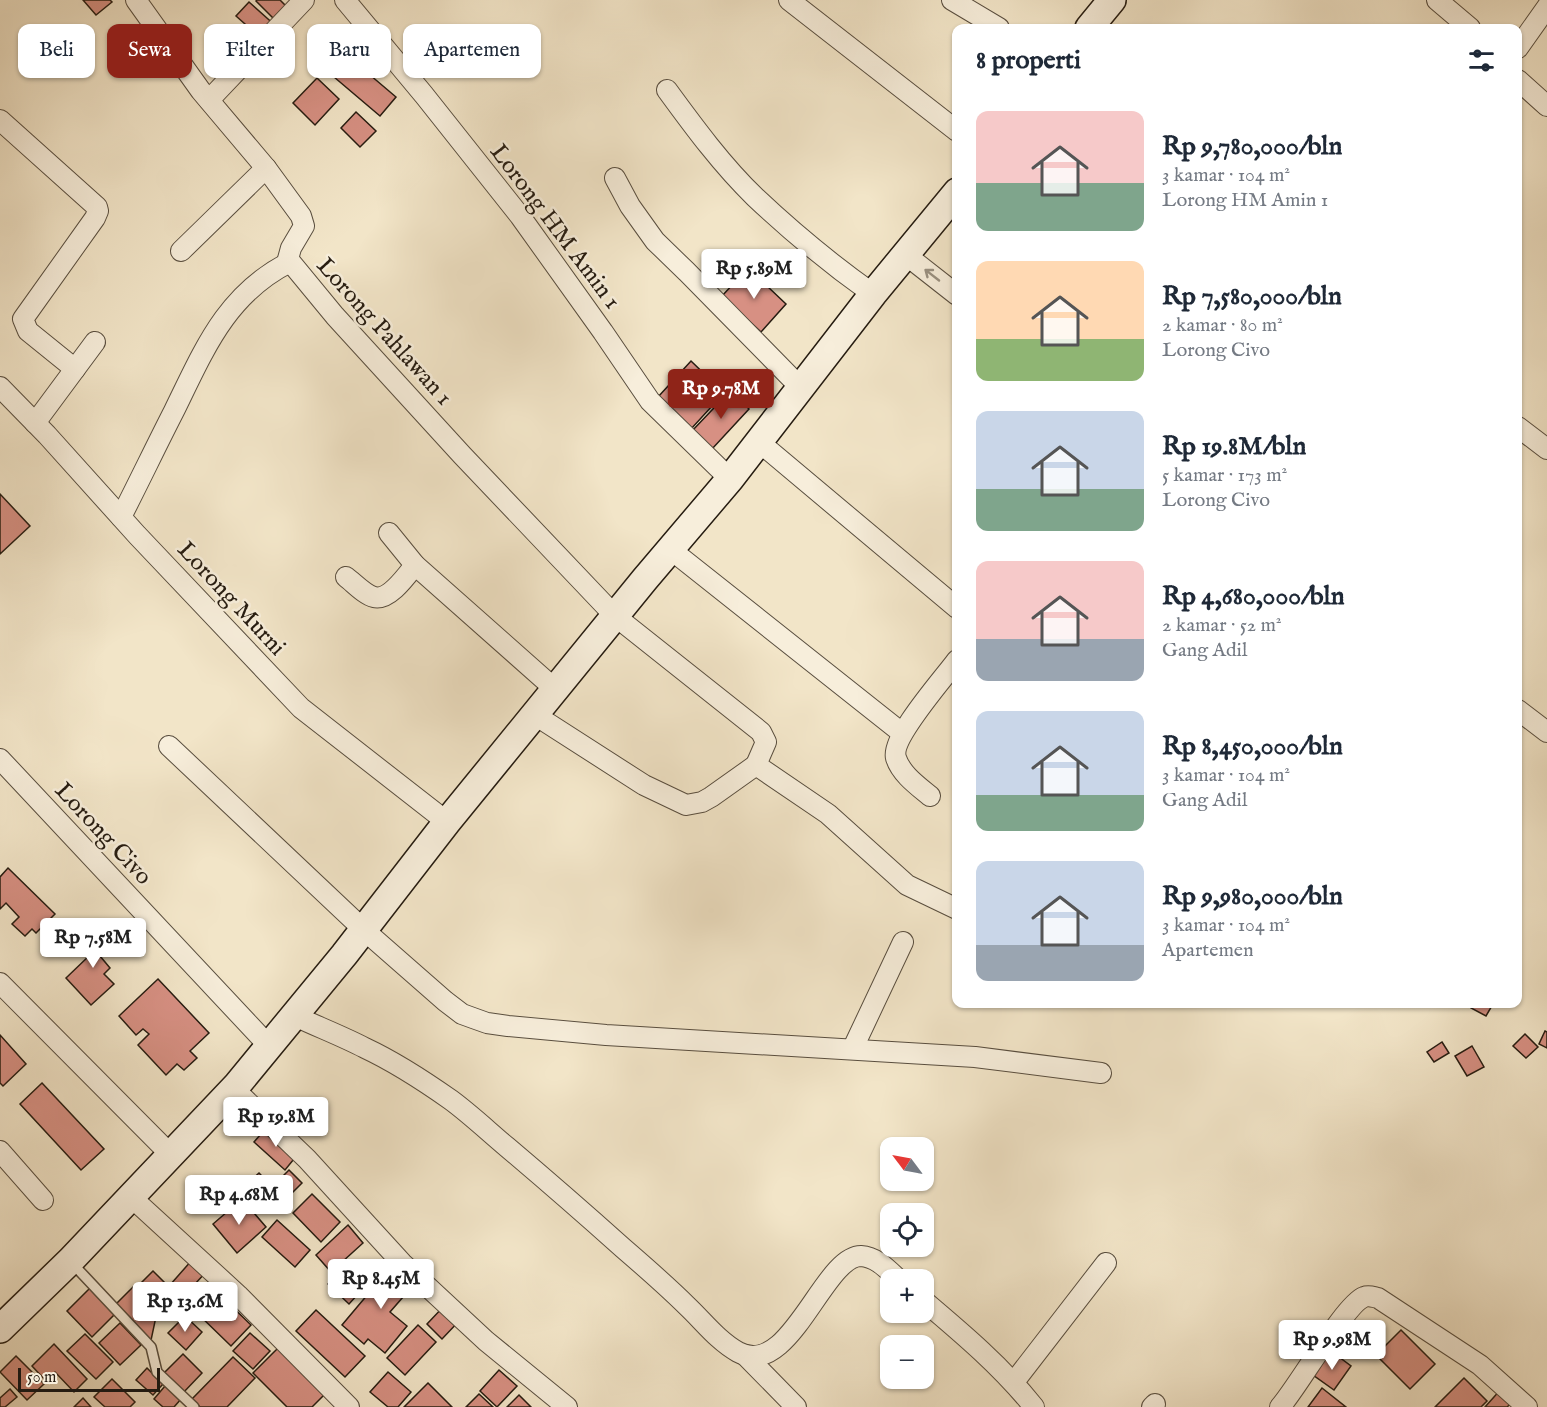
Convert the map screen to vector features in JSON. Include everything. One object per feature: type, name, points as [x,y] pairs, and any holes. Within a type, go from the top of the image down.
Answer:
[{"type":"main road","points":[[1092,24],[1112,0]]},
{"type":"main road","points":[[0,1329],[70,1261],[234,1089],[364,930],[447,822],[670,549],[730,480],[873,294],[952,198]]},
{"type":"street","name":"Lorong Pahlawan 1","points":[[136,0],[209,100],[266,168],[303,220],[303,228],[289,253],[290,262],[335,316],[462,455],[615,616],[757,728],[766,742],[756,765]]},
{"type":"street","points":[[209,100],[304,0]]},
{"type":"street","name":"Lorong HM Amin 1","points":[[345,0],[520,216],[650,401],[730,480]]},
{"type":"street","points":[[789,0],[952,127]]},
{"type":"street","points":[[952,0],[992,24]]},
{"type":"street","points":[[1437,0],[1465,24]]},
{"type":"street","points":[[1522,42],[1547,7]]},
{"type":"street","points":[[1522,84],[1547,106]]},
{"type":"street","points":[[667,90],[694,127],[754,196],[839,270],[873,294]]},
{"type":"street","points":[[0,120],[97,207],[95,218],[23,320],[28,331],[75,369]]},
{"type":"street","points":[[181,250],[266,168]]},
{"type":"street","points":[[615,178],[630,206],[654,241],[801,388]]},
{"type":"street","points":[[906,255],[952,291]]},
{"type":"street","points":[[121,517],[222,321],[257,282],[290,262]]},
{"type":"street","points":[[35,423],[95,342]]},
{"type":"street","name":"Lorong Murni","points":[[0,387],[301,708],[447,822]]},
{"type":"street","points":[[1522,430],[1547,449]]},
{"type":"street","points":[[759,441],[952,604]]},
{"type":"street","points":[[389,533],[415,565],[556,690]]},
{"type":"street","points":[[670,549],[902,733]]},
{"type":"street","points":[[346,577],[373,597],[382,598],[396,588],[415,565]]},
{"type":"street","points":[[930,796],[908,776],[897,760],[895,750],[902,733],[952,667]]},
{"type":"street","points":[[1522,713],[1547,732]]},
{"type":"street","points":[[536,715],[644,785],[681,804],[702,802],[756,765],[828,814],[907,885],[952,907]]},
{"type":"street","points":[[169,746],[364,930],[455,1009],[487,1023],[606,1035],[975,1057],[1101,1073]]},
{"type":"street","name":"Lorong Civo","points":[[0,759],[269,1046]]},
{"type":"street","points":[[853,1048],[903,942]]},
{"type":"street","points":[[0,983],[171,1155]]},
{"type":"street","points":[[295,1016],[367,1048],[453,1101],[625,1249],[686,1304],[720,1339],[745,1355],[796,1407]]},
{"type":"street","points":[[234,1089],[345,1198],[402,1263],[486,1341],[567,1407]]},
{"type":"street","points":[[0,1151],[44,1200]]},
{"type":"street","points":[[131,1197],[247,1303],[349,1407]]},
{"type":"street","points":[[745,1355],[759,1356],[775,1348],[794,1328],[842,1266],[853,1258],[863,1256],[878,1262],[886,1269]]},
{"type":"street","points":[[1014,1382],[1106,1263]]},
{"type":"street","points":[[1280,1407],[1342,1319],[1359,1299],[1369,1296],[1378,1298],[1480,1365],[1527,1407]]},
{"type":"street","points":[[934,1309],[970,1339],[1014,1382],[1034,1407]]},
{"type":"lane","points":[[70,1261],[151,1347],[157,1372],[194,1407]]},
{"type":"building","points":[[83,0],[110,0],[112,2],[96,15]]},
{"type":"building","points":[[257,0],[280,0],[290,10],[278,23]]},
{"type":"building","points":[[249,2],[274,24],[245,24],[236,16]]},
{"type":"building","points":[[317,78],[339,99],[315,125],[293,103]]},
{"type":"building","points":[[335,78],[374,78],[396,97],[380,116]]},
{"type":"building","points":[[356,112],[376,131],[360,147],[341,128]]},
{"type":"building","points":[[748,268],[786,304],[761,332],[722,296]]},
{"type":"building","points":[[691,361],[724,393],[691,429],[658,397]]},
{"type":"building","points":[[731,390],[749,409],[712,449],[692,431]]},
{"type":"building","points":[[0,494],[30,526],[0,554]]},
{"type":"building","points":[[8,868],[55,914],[36,933],[32,929],[25,936],[12,924],[19,917],[6,903],[0,909],[0,877]]},
{"type":"building","points":[[101,927],[115,942],[100,956],[110,968],[104,974],[114,984],[91,1005],[66,978],[91,954],[83,945]]},
{"type":"building","points":[[158,979],[209,1033],[190,1051],[197,1058],[184,1070],[177,1064],[166,1075],[138,1045],[149,1034],[143,1029],[136,1035],[119,1016]]},
{"type":"building","points":[[1471,1008],[1491,1008],[1486,1016]]},
{"type":"building","points":[[1545,1031],[1547,1032],[1547,1048],[1539,1044]]},
{"type":"building","points":[[1525,1034],[1538,1047],[1526,1058],[1513,1046]]},
{"type":"building","points":[[0,1035],[26,1064],[3,1086],[0,1083]]},
{"type":"building","points":[[1442,1042],[1449,1053],[1434,1062],[1427,1052]]},
{"type":"building","points":[[1472,1046],[1484,1067],[1467,1076],[1455,1056]]},
{"type":"building","points":[[42,1083],[104,1149],[81,1170],[20,1104]]},
{"type":"building","points":[[268,1126],[298,1154],[285,1170],[254,1142]]},
{"type":"building","points":[[289,1170],[302,1183],[288,1197],[275,1184]]},
{"type":"building","points":[[259,1173],[283,1198],[272,1209],[247,1184]]},
{"type":"building","points":[[312,1194],[340,1222],[321,1242],[293,1213]]},
{"type":"building","points":[[242,1199],[266,1227],[237,1253],[213,1224]]},
{"type":"building","points":[[277,1220],[310,1250],[295,1267],[262,1237]]},
{"type":"building","points":[[348,1225],[363,1243],[331,1272],[316,1255]]},
{"type":"building","points":[[192,1260],[206,1272],[183,1297],[170,1285]]},
{"type":"building","points":[[349,1262],[370,1281],[349,1304],[328,1284]]},
{"type":"building","points":[[395,1262],[417,1281],[390,1312],[407,1326],[385,1353],[368,1339],[364,1344],[342,1325]]},
{"type":"building","points":[[153,1271],[181,1299],[167,1313],[139,1285]]},
{"type":"building","points":[[91,1287],[116,1313],[92,1337],[67,1311]]},
{"type":"building","points":[[133,1287],[157,1312],[150,1345],[115,1305]]},
{"type":"building","points":[[216,1291],[251,1325],[231,1346],[196,1312]]},
{"type":"building","points":[[445,1305],[460,1320],[442,1339],[427,1324]]},
{"type":"building","points":[[316,1310],[365,1356],[345,1377],[296,1331]]},
{"type":"building","points":[[185,1316],[202,1332],[186,1350],[168,1333]]},
{"type":"building","points":[[120,1323],[141,1345],[120,1365],[99,1343]]},
{"type":"building","points":[[418,1325],[436,1342],[405,1375],[387,1358]]},
{"type":"building","points":[[1401,1330],[1435,1364],[1410,1389],[1376,1355]]},
{"type":"building","points":[[250,1333],[270,1351],[253,1369],[233,1351]]},
{"type":"building","points":[[85,1334],[113,1362],[96,1379],[67,1351]]},
{"type":"building","points":[[54,1344],[87,1379],[74,1392],[55,1372],[46,1381],[32,1366]]},
{"type":"building","points":[[282,1344],[328,1391],[312,1407],[287,1407],[253,1373]]},
{"type":"building","points":[[1331,1351],[1351,1366],[1334,1390],[1313,1375]]},
{"type":"building","points":[[183,1354],[202,1373],[183,1393],[163,1374]]},
{"type":"building","points":[[16,1356],[44,1384],[27,1400],[0,1372]]},
{"type":"building","points":[[233,1357],[255,1378],[227,1407],[200,1407],[192,1399]]},
{"type":"building","points":[[147,1368],[163,1384],[153,1395],[136,1380]]},
{"type":"building","points":[[499,1370],[517,1386],[497,1407],[480,1391]]},
{"type":"building","points":[[388,1372],[411,1392],[398,1407],[388,1407],[370,1392]]},
{"type":"building","points":[[1464,1378],[1487,1401],[1481,1407],[1435,1407]]},
{"type":"building","points":[[112,1379],[135,1402],[130,1407],[105,1407],[94,1397]]},
{"type":"building","points":[[428,1383],[452,1407],[404,1407]]},
{"type":"building","points":[[165,1386],[181,1399],[174,1407],[163,1407],[154,1399]]},
{"type":"building","points":[[1322,1388],[1346,1407],[1308,1407]]},
{"type":"building","points":[[1502,1388],[1515,1400],[1507,1407],[1485,1407]]},
{"type":"building","points":[[10,1389],[17,1397],[5,1407],[0,1407],[0,1398]]},
{"type":"building","points":[[479,1394],[493,1407],[466,1407]]},
{"type":"building","points":[[519,1395],[531,1407],[507,1407]]},
{"type":"building","points":[[83,1398],[91,1407],[74,1407]]}]
